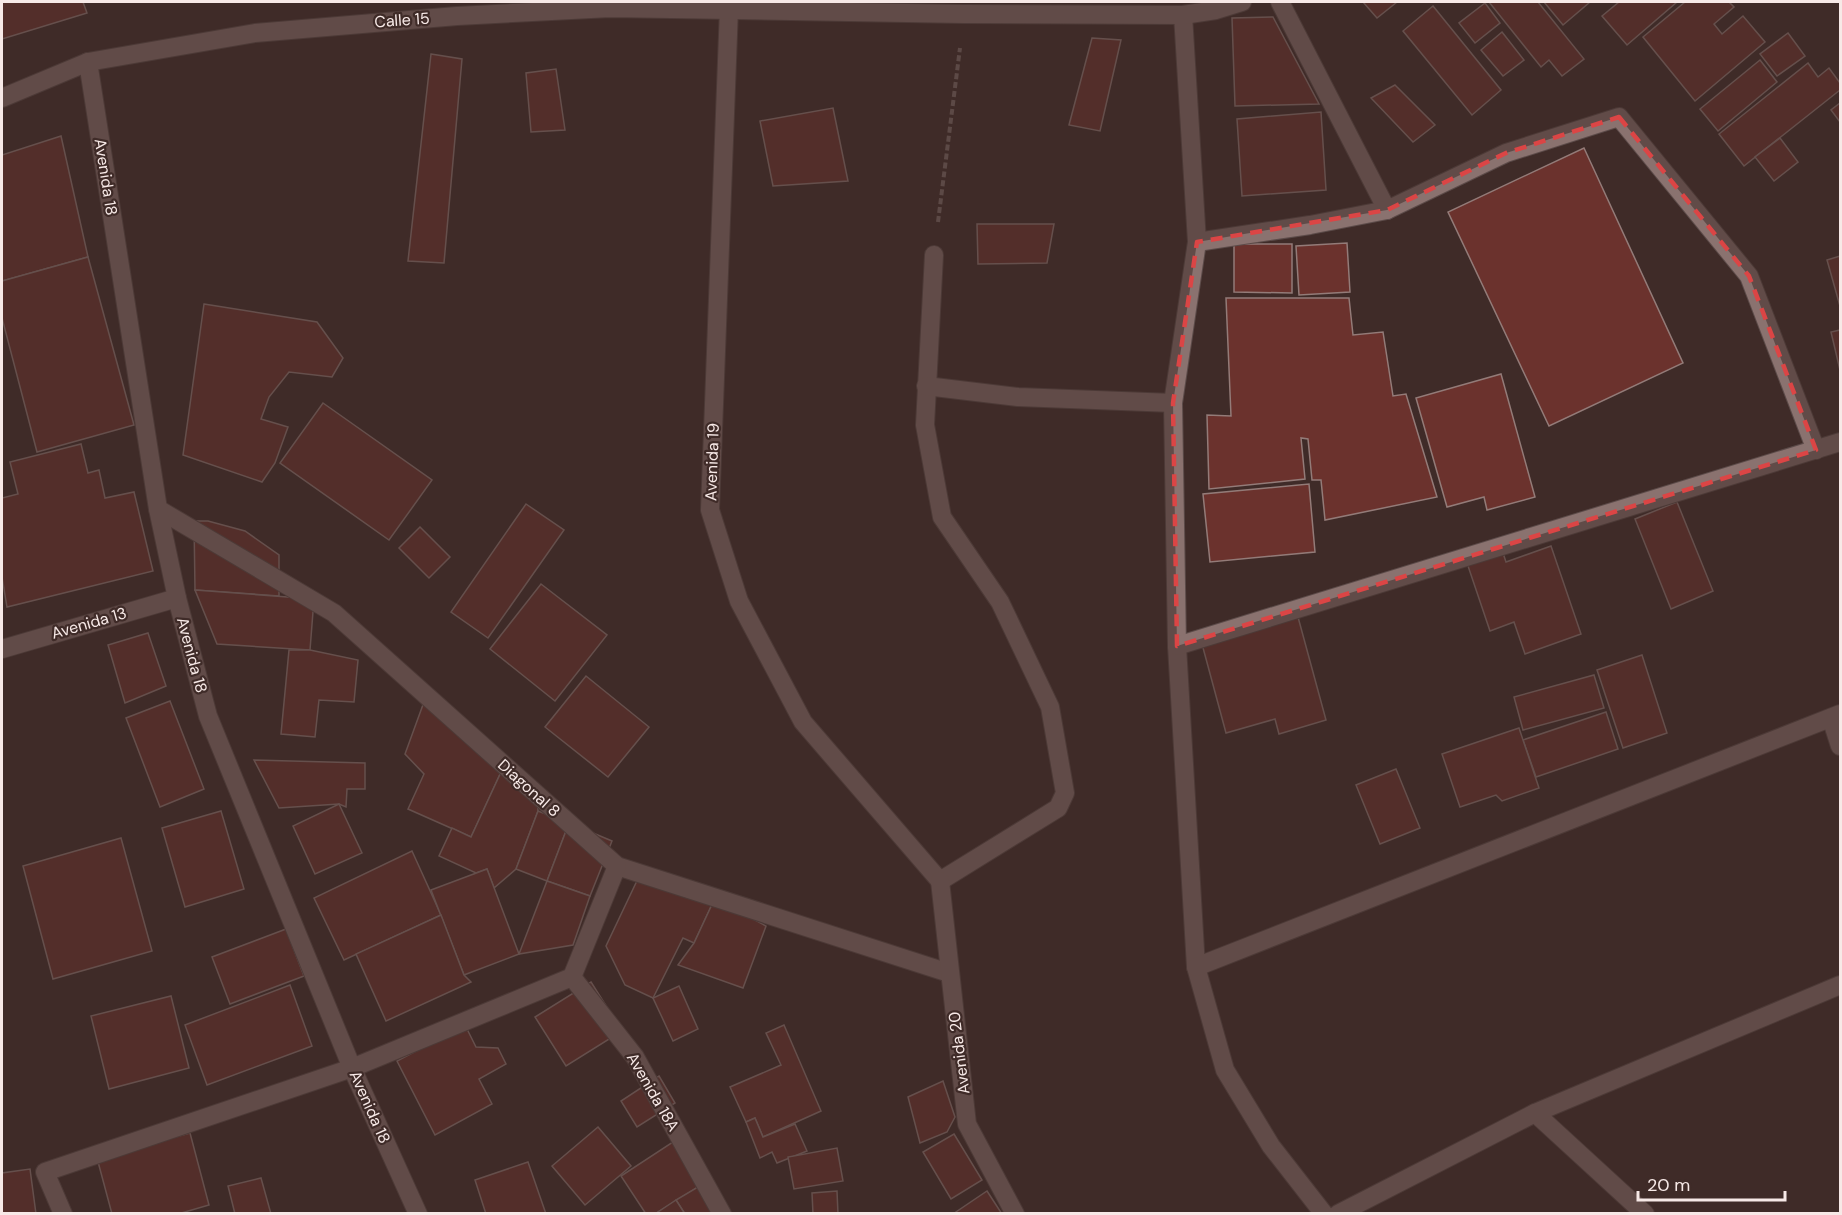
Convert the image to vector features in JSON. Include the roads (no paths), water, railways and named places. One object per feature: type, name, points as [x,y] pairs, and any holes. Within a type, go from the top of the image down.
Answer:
[{"type":"street","name":"Calle 15","points":[[2,98],[88,62],[255,33],[372,22],[610,8],[1183,15],[1216,10],[1242,2]]},
{"type":"street","points":[[1280,2],[1386,210]]},
{"type":"street","name":"Avenida 19","points":[[729,8],[710,510],[739,601],[803,722],[940,881]]},
{"type":"street","points":[[1183,15],[1197,242],[1173,403],[1178,646],[1196,967],[1225,1070],[1271,1146],[1324,1214]]},
{"type":"street","name":"Avenida 18","points":[[88,62],[158,509],[177,598],[208,716],[352,1068],[418,1214]]},
{"type":"street","points":[[1197,242],[1310,225],[1386,210],[1506,153],[1619,117],[1749,276],[1816,450]]},
{"type":"street","points":[[934,255],[925,425],[942,517],[1000,602],[1050,707],[1065,793],[1058,808],[940,881]]},
{"type":"street","points":[[926,386],[1018,397],[1173,403]]},
{"type":"street","points":[[1178,646],[1840,442]]},
{"type":"street","name":"Diagonal 8","points":[[158,509],[334,613],[617,866],[949,973]]},
{"type":"street","name":"Avenida 13","points":[[2,649],[177,598]]},
{"type":"street","points":[[1196,967],[1836,716],[1840,746]]},
{"type":"street","points":[[63,1214],[45,1172],[352,1068],[572,977],[617,866]]},
{"type":"street","name":"Avenida 20","points":[[940,881],[967,1124],[1015,1214]]},
{"type":"street","name":"Avenida 18A","points":[[572,977],[635,1057],[722,1214]]},
{"type":"street","points":[[1338,1214],[1535,1113],[1840,985]]},
{"type":"street","points":[[1535,1113],[1645,1214]]}]
